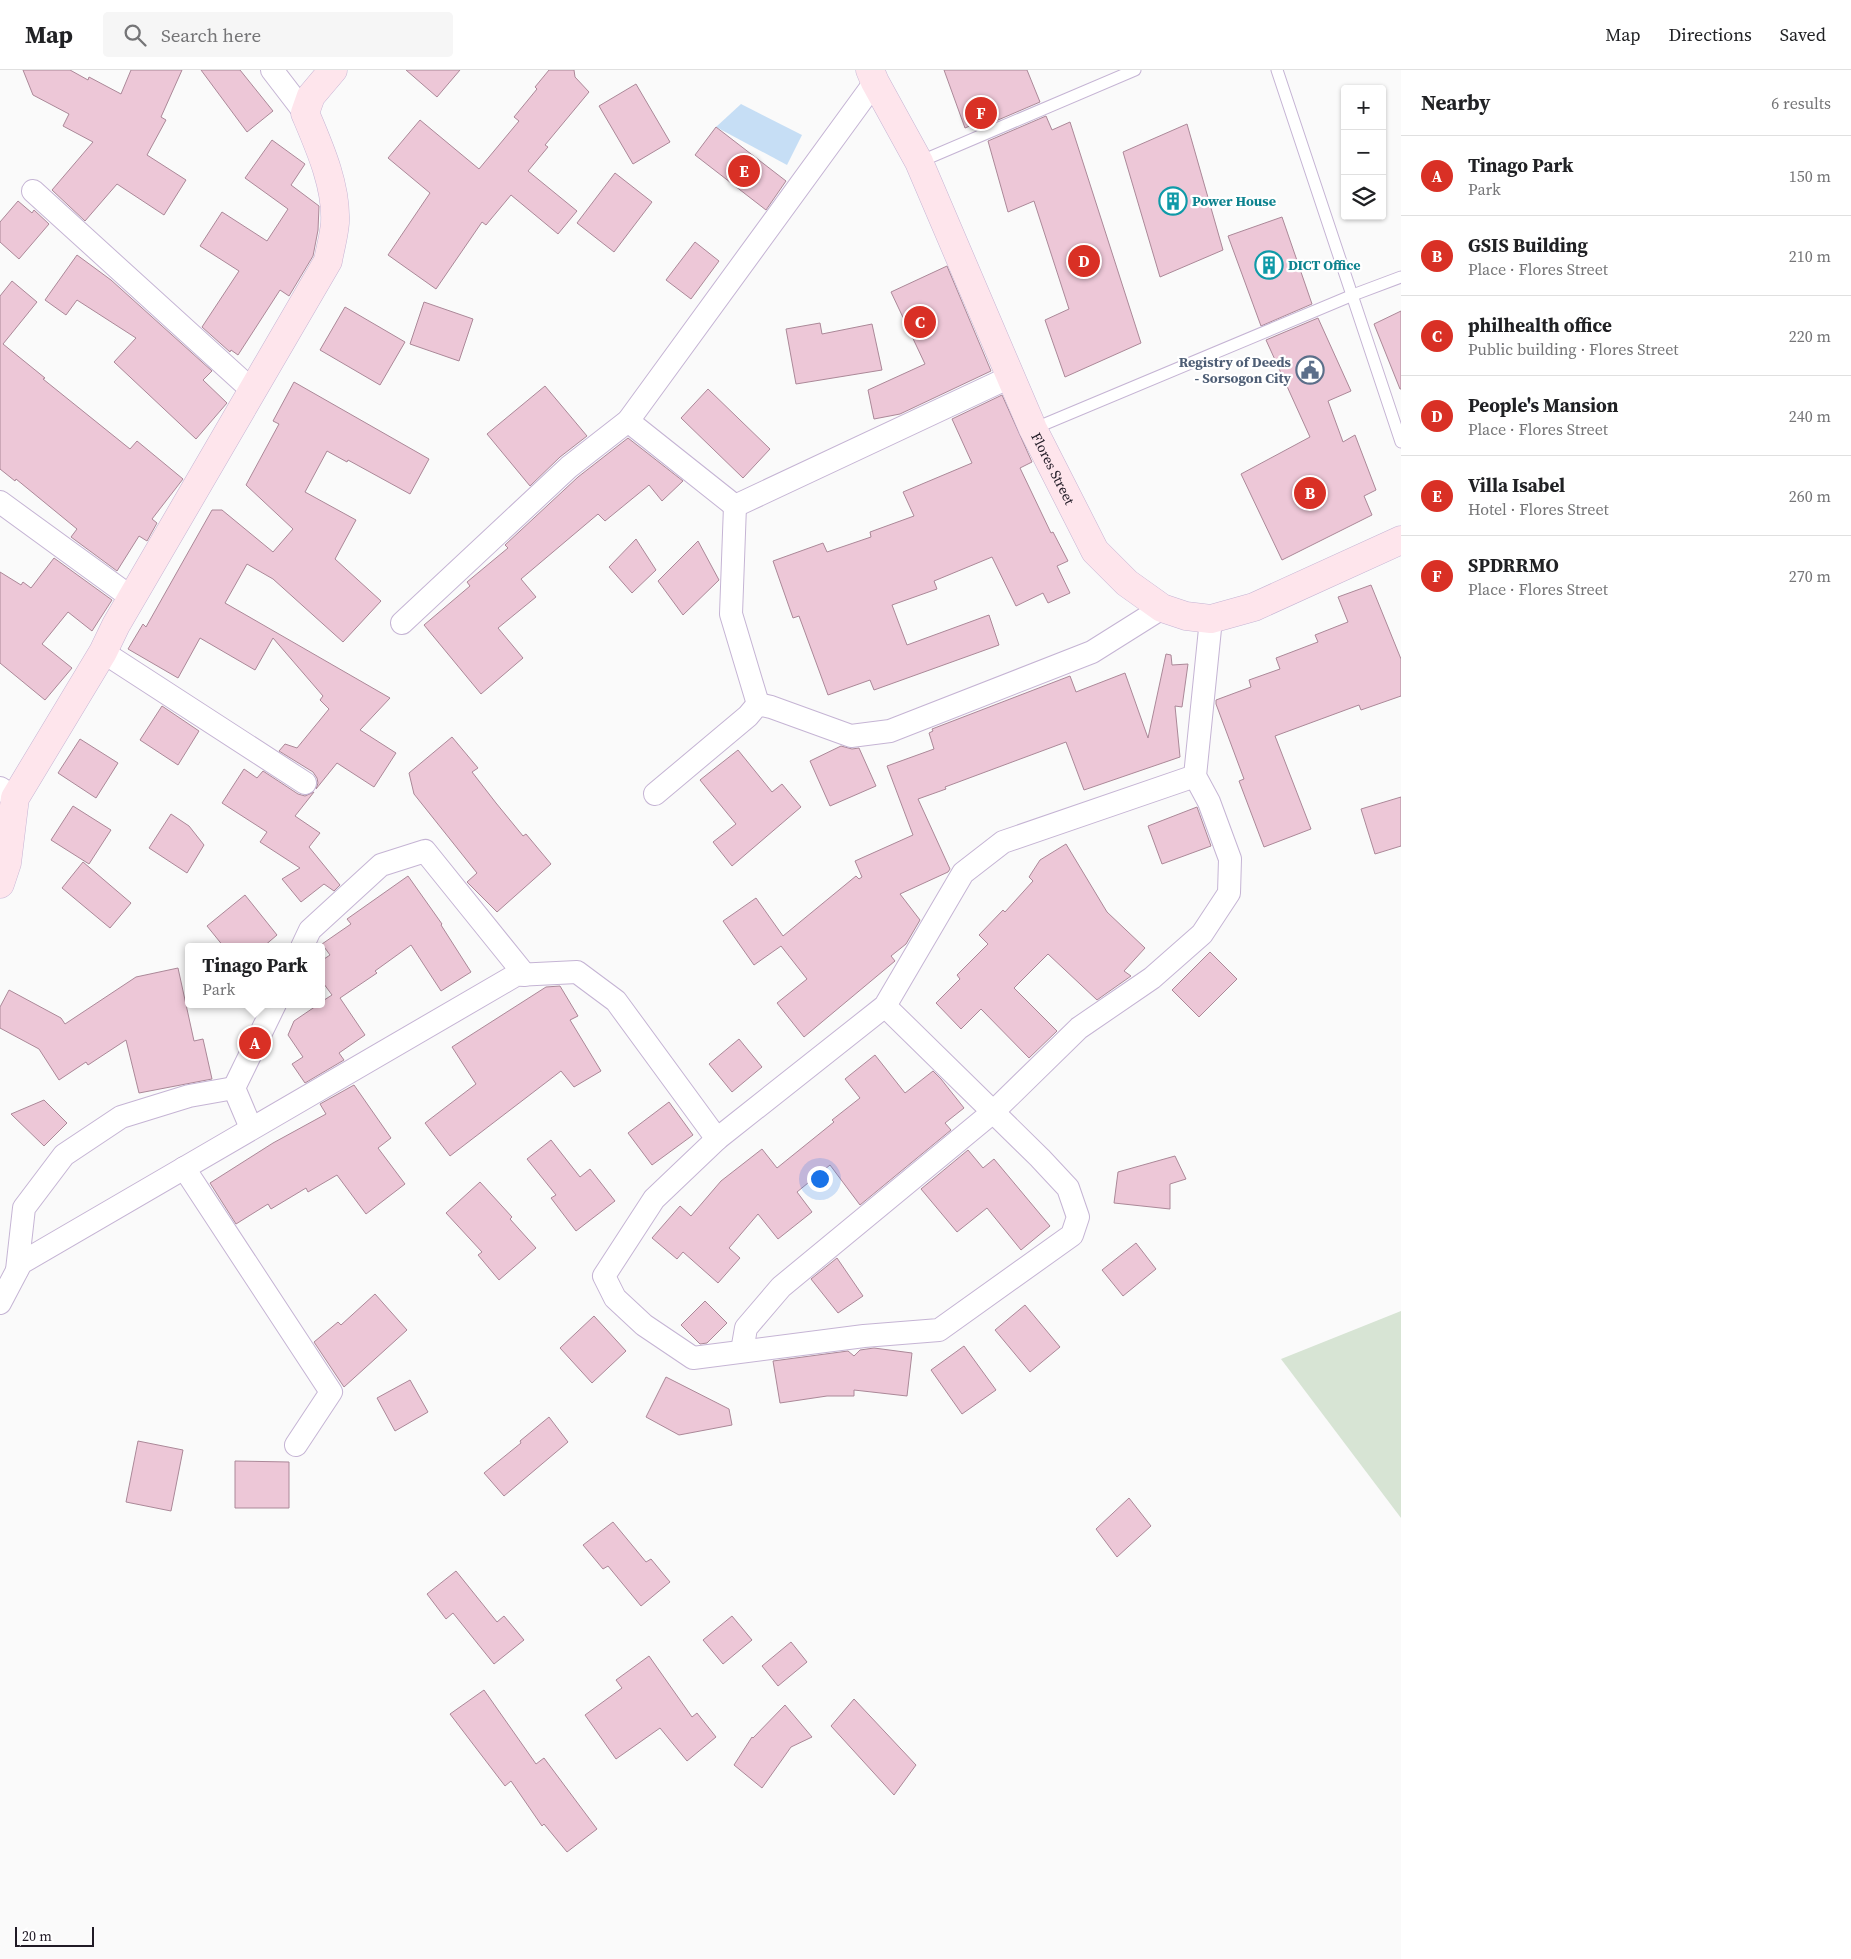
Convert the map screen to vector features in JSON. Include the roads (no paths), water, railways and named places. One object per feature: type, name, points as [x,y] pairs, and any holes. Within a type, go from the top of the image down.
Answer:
[{"type":"street","points":[[0,884],[7,863],[8,793],[103,652],[116,625],[328,261],[335,223],[332,189],[305,113],[272,70]]},
{"type":"street","points":[[305,113],[311,96],[334,70]]},
{"type":"street","points":[[402,623],[569,467],[628,421],[872,76]]},
{"type":"street","name":"Flores Street","points":[[872,76],[919,162],[1033,429],[1095,551],[1126,583],[1162,608],[1186,616],[1211,619],[1254,607],[1401,540]]},
{"type":"street","points":[[33,191],[253,391]]},
{"type":"street","points":[[735,506],[1010,377]]},
{"type":"street","points":[[628,421],[735,506]]},
{"type":"street","points":[[0,502],[132,598]]},
{"type":"street","points":[[735,506],[731,614],[758,704]]},
{"type":"street","points":[[758,704],[851,736],[890,730],[1092,652],[1162,608]]},
{"type":"street","points":[[742,1351],[746,1328],[782,1287],[994,1112],[1079,1028],[1152,978],[1202,934],[1229,893],[1230,859],[1209,802],[1196,776],[1211,619]]},
{"type":"street","points":[[103,652],[305,783]]},
{"type":"street","points":[[655,794],[748,716],[758,704]]},
{"type":"street","points":[[885,1006],[994,1112],[1068,1188],[1078,1217],[1072,1235],[939,1330],[864,1336],[693,1358],[644,1325],[616,1298],[604,1276],[654,1199],[717,1139],[885,1006],[963,872],[1003,842],[1196,776]]},
{"type":"street","points":[[304,943],[310,930],[381,864],[425,852],[525,974]]},
{"type":"street","points":[[0,1303],[21,1263],[516,975],[577,972],[616,1001],[717,1139]]},
{"type":"street","points":[[251,1128],[234,1088],[273,1008]]},
{"type":"street","points":[[17,1270],[24,1208],[64,1155],[121,1117],[189,1096],[234,1088]]},
{"type":"street","points":[[184,1168],[331,1392],[296,1445]]},
{"type":"lane","points":[[919,162],[1135,70]]},
{"type":"lane","points":[[1277,70],[1401,442]]},
{"type":"lane","points":[[1033,429],[1353,295],[1401,278]]},
{"type":"water","points":[[741,104],[802,135],[787,165],[716,127]]},
{"type":"place","name":"SPDRRMO","points":[[981,113]]},
{"type":"place","name":"Villa Isabel","points":[[744,171]]},
{"type":"place","name":"Power House","points":[[1173,201]]},
{"type":"place","name":"People's Mansion","points":[[1084,261]]},
{"type":"place","name":"DICT Office","points":[[1269,265]]},
{"type":"place","name":"philhealth office","points":[[920,322]]},
{"type":"place","name":"Registry of Deeds - Sorsogon City","points":[[1310,370]]},
{"type":"place","name":"GSIS Building","points":[[1310,493]]},
{"type":"place","name":"Tinago Park","points":[[255,1043]]}]
